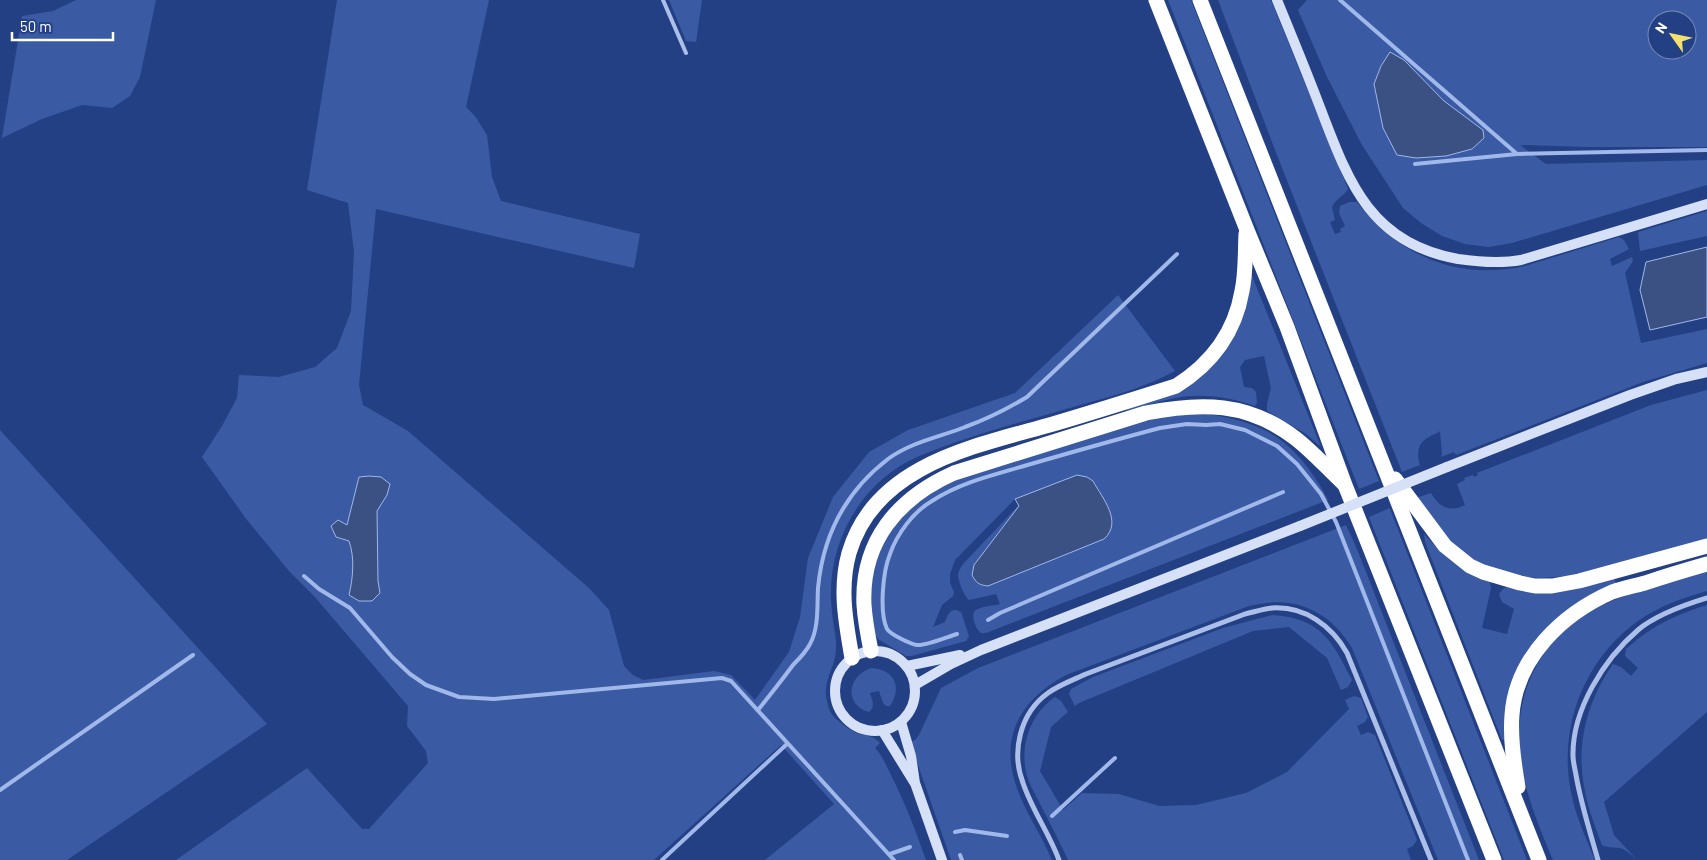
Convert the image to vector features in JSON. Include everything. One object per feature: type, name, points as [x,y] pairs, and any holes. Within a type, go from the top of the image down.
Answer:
[{"type":"highway","points":[[1156,0],[1287,327],[1344,484],[1494,860]]},
{"type":"highway","points":[[1200,0],[1539,860]]},
{"type":"highway","points":[[852,658],[844,612],[843,590],[845,572],[855,536],[879,501],[901,481],[919,469],[940,459],[964,450],[1176,386],[1186,379],[1198,370],[1217,350],[1232,328],[1243,290],[1247,230]]},
{"type":"highway","points":[[871,651],[864,603],[866,576],[872,550],[899,508],[935,482],[954,473],[1146,413],[1178,407],[1198,406],[1236,410],[1271,422],[1296,439],[1344,484]]},
{"type":"highway","points":[[1383,464],[1445,546],[1470,566],[1500,578],[1535,586],[1552,586],[1586,579],[1707,546]]},
{"type":"highway","points":[[1524,821],[1514,769],[1512,714],[1517,690],[1534,653],[1561,622],[1585,606],[1614,592],[1707,564]]},
{"type":"street","points":[[1277,0],[1344,168],[1362,200],[1376,217],[1404,241],[1445,256],[1478,262],[1505,263],[1522,260],[1707,204]]},
{"type":"street","points":[[915,685],[951,664],[981,650],[1630,395],[1676,379],[1707,372]]},
{"type":"street","points":[[1598,860],[1580,795],[1573,756],[1577,721],[1587,695],[1601,672],[1619,649],[1639,629],[1661,616],[1707,598]]},
{"type":"street","points":[[1059,860],[1053,843],[1022,782],[1017,760],[1023,725],[1036,705],[1046,694],[1086,674],[1246,614],[1272,608],[1297,611],[1309,615],[1324,625],[1340,641],[1351,662],[1431,860]]},
{"type":"street","points":[[907,666],[981,650]]},
{"type":"street","points":[[871,651],[890,653],[907,666],[911,671],[915,685],[913,704],[910,710],[896,726],[882,730],[867,730],[854,725],[843,715],[835,694],[837,680],[843,668],[852,658],[871,651]]},
{"type":"street","points":[[900,722],[912,756],[915,783],[942,860]]},
{"type":"street","points":[[882,730],[915,783]]},
{"type":"lane","points":[[663,0],[686,54]]},
{"type":"shaded area","points":[[76,0],[156,0],[140,77],[130,96],[112,108],[82,105],[42,119],[2,138],[22,16],[53,11]]},
{"type":"shaded area","points":[[337,0],[489,0],[466,107],[475,116],[487,135],[492,177],[501,201],[640,234],[634,268],[376,209],[359,385],[363,405],[408,431],[590,589],[609,610],[624,666],[633,675],[643,680],[714,671],[731,675],[755,700],[789,652],[800,617],[808,558],[833,497],[869,452],[908,430],[1015,393],[1118,295],[1175,371],[1132,390],[972,437],[910,460],[880,481],[866,496],[844,531],[837,550],[831,591],[836,650],[826,687],[828,705],[833,716],[845,726],[857,733],[872,737],[880,743],[875,748],[884,761],[901,796],[926,860],[765,860],[834,804],[781,745],[654,860],[176,860],[307,768],[362,829],[369,829],[428,763],[426,751],[407,726],[408,706],[314,596],[289,571],[247,520],[202,457],[237,398],[239,375],[279,377],[315,367],[337,348],[351,311],[354,252],[348,203],[307,190]]},
{"type":"shaded area","points":[[669,0],[702,0],[696,42],[686,41]]},
{"type":"shaded area","points":[[1168,0],[1191,0],[1379,481],[1359,489]]},
{"type":"shaded area","points":[[1218,0],[1271,0],[1348,189],[1332,207],[1335,220],[1330,222],[1335,234],[1341,232],[1340,229],[1345,226],[1339,213],[1340,206],[1349,202],[1357,202],[1373,221],[1391,237],[1411,250],[1431,260],[1453,267],[1476,270],[1500,270],[1525,266],[1619,237],[1624,240],[1629,249],[1610,259],[1612,266],[1632,257],[1633,261],[1625,273],[1641,343],[1707,329],[1707,363],[1643,382],[1456,455],[1454,452],[1441,457],[1440,431],[1425,439],[1420,445],[1418,457],[1420,465],[1402,472]]},
{"type":"shaded area","points":[[1307,0],[1707,0],[1707,147],[1520,145],[1546,164],[1707,160],[1707,185],[1512,243],[1489,247],[1465,244],[1442,236],[1421,223],[1403,208],[1362,145],[1327,77],[1298,10]]},
{"type":"shaded area","points":[[1390,52],[1404,60],[1444,101],[1483,130],[1484,138],[1472,149],[1446,156],[1416,158],[1397,155],[1383,128],[1374,84],[1381,66]]},
{"type":"shaded area","points":[[1707,211],[1707,236],[1640,251],[1638,232]]},
{"type":"shaded area","points":[[1707,247],[1707,317],[1650,330],[1640,290],[1646,262]]},
{"type":"shaded area","points":[[1250,271],[1321,447],[1306,434],[1267,411],[1271,388],[1264,356],[1245,360],[1240,367],[1244,387],[1252,388],[1256,392],[1257,403],[1255,406],[1226,398],[1195,396],[1169,399],[1127,411],[1127,408],[1201,375]]},
{"type":"shaded area","points":[[1707,390],[1707,539],[1568,576],[1524,577],[1499,571],[1474,560],[1449,541],[1416,498],[1431,493],[1445,507],[1460,507],[1465,505],[1457,484],[1465,480],[1464,478],[1473,475],[1474,477],[1478,475],[1477,473],[1651,405]]},
{"type":"shaded area","points":[[1203,413],[1246,422],[1279,439],[1304,463],[1328,500],[986,633],[981,633],[977,629],[973,617],[974,612],[981,608],[1000,604],[996,594],[969,600],[961,586],[958,576],[959,572],[964,563],[1019,505],[976,582],[981,585],[988,586],[1104,539],[1015,499],[955,560],[950,574],[950,583],[954,592],[953,596],[942,605],[933,627],[945,622],[952,610],[958,610],[961,612],[969,636],[966,641],[906,656],[878,639],[873,631],[870,617],[871,576],[887,533],[924,494],[954,480],[1147,420],[1179,414]]},
{"type":"shaded area","points":[[0,430],[267,724],[67,860],[0,860]]},
{"type":"shaded area","points":[[1077,475],[1087,477],[1093,481],[1109,510],[1112,525],[1104,539],[988,586],[976,582],[972,575],[974,565],[1019,506],[1015,499]]},
{"type":"shaded area","points":[[359,477],[381,477],[390,484],[387,495],[377,511],[378,581],[380,593],[372,601],[359,601],[349,595],[353,568],[349,541],[336,537],[331,526],[338,520],[347,525]]},
{"type":"shaded area","points":[[1390,508],[1527,860],[1504,860],[1369,517]]},
{"type":"shaded area","points":[[1346,525],[1479,860],[1438,860],[1352,648],[1332,623],[1320,615],[1308,608],[1280,602],[1249,606],[1066,675],[1050,685],[1036,696],[1025,709],[1017,723],[1012,738],[1010,754],[1012,772],[1018,791],[1052,860],[951,860],[910,742],[919,735],[941,688],[978,668]]},
{"type":"shaded area","points":[[1424,534],[1454,561],[1490,582],[1491,588],[1482,628],[1507,634],[1514,609],[1502,602],[1499,594],[1506,587],[1522,590],[1614,578],[1617,585],[1581,600],[1559,616],[1540,636],[1506,739],[1502,740],[1425,542]]},
{"type":"shaded area","points":[[1707,571],[1707,591],[1671,603],[1638,621],[1619,637],[1603,655],[1590,675],[1579,697],[1572,720],[1568,744],[1568,768],[1575,809],[1595,860],[1553,860],[1537,822],[1520,755],[1519,730],[1522,707],[1528,685],[1537,665],[1549,646],[1565,630],[1605,604],[1630,594]]},
{"type":"shaded area","points":[[1707,605],[1707,712],[1604,802],[1614,835],[1637,860],[1624,850],[1602,845],[1587,801],[1584,786],[1582,753],[1586,722],[1597,692],[1613,664],[1621,667],[1631,676],[1638,668],[1625,656],[1626,649],[1664,622]]},
{"type":"shaded area","points":[[1272,615],[1302,621],[1323,634],[1338,654],[1352,680],[1348,687],[1341,690],[1327,658],[1289,627],[1253,631],[1075,706],[1069,694],[1071,689],[1093,677],[1223,628]]},
{"type":"shaded area","points":[[871,668],[879,669],[891,675],[896,686],[896,692],[890,706],[886,706],[883,703],[879,691],[870,693],[873,706],[869,712],[855,703],[852,697],[852,690],[857,677]]},
{"type":"shaded area","points":[[1354,696],[1361,698],[1368,717],[1365,722],[1357,726],[1361,735],[1368,732],[1375,735],[1417,840],[1413,846],[1407,849],[1411,860],[1068,860],[1027,776],[1024,754],[1029,732],[1039,712],[1055,697],[1061,701],[1068,712],[1051,727],[1040,771],[1063,810],[1082,793],[1119,794],[1159,806],[1196,805],[1246,793],[1287,772],[1349,709],[1345,700]]},
{"type":"waterway","points":[[1340,0],[1517,154]]},
{"type":"waterway","points":[[1415,164],[1517,154],[1707,150]]},
{"type":"waterway","points":[[758,710],[804,653],[813,638],[816,624],[818,588],[825,550],[839,516],[848,500],[860,486],[888,459],[906,448],[981,421],[1027,397],[1177,254]]},
{"type":"waterway","points":[[957,634],[931,643],[917,645],[905,641],[892,633],[887,629],[885,622],[883,592],[885,570],[890,554],[906,524],[925,506],[953,489],[976,480],[1160,428],[1187,424],[1220,424],[1245,430],[1277,446],[1297,464],[1321,494],[1336,522],[1468,860]]},
{"type":"waterway","points":[[988,620],[1000,613],[1283,492]]},
{"type":"waterway","points":[[304,576],[319,589],[350,608],[392,657],[410,674],[426,685],[459,697],[494,699],[722,678],[731,681],[894,860]]},
{"type":"waterway","points":[[0,790],[193,655]]},
{"type":"waterway","points":[[662,860],[787,744]]},
{"type":"waterway","points":[[1052,816],[1115,758]]},
{"type":"waterway","points":[[955,832],[965,830],[1007,836]]},
{"type":"waterway","points":[[890,854],[910,847]]},
{"type":"waterway","points":[[960,855],[962,860]]}]
